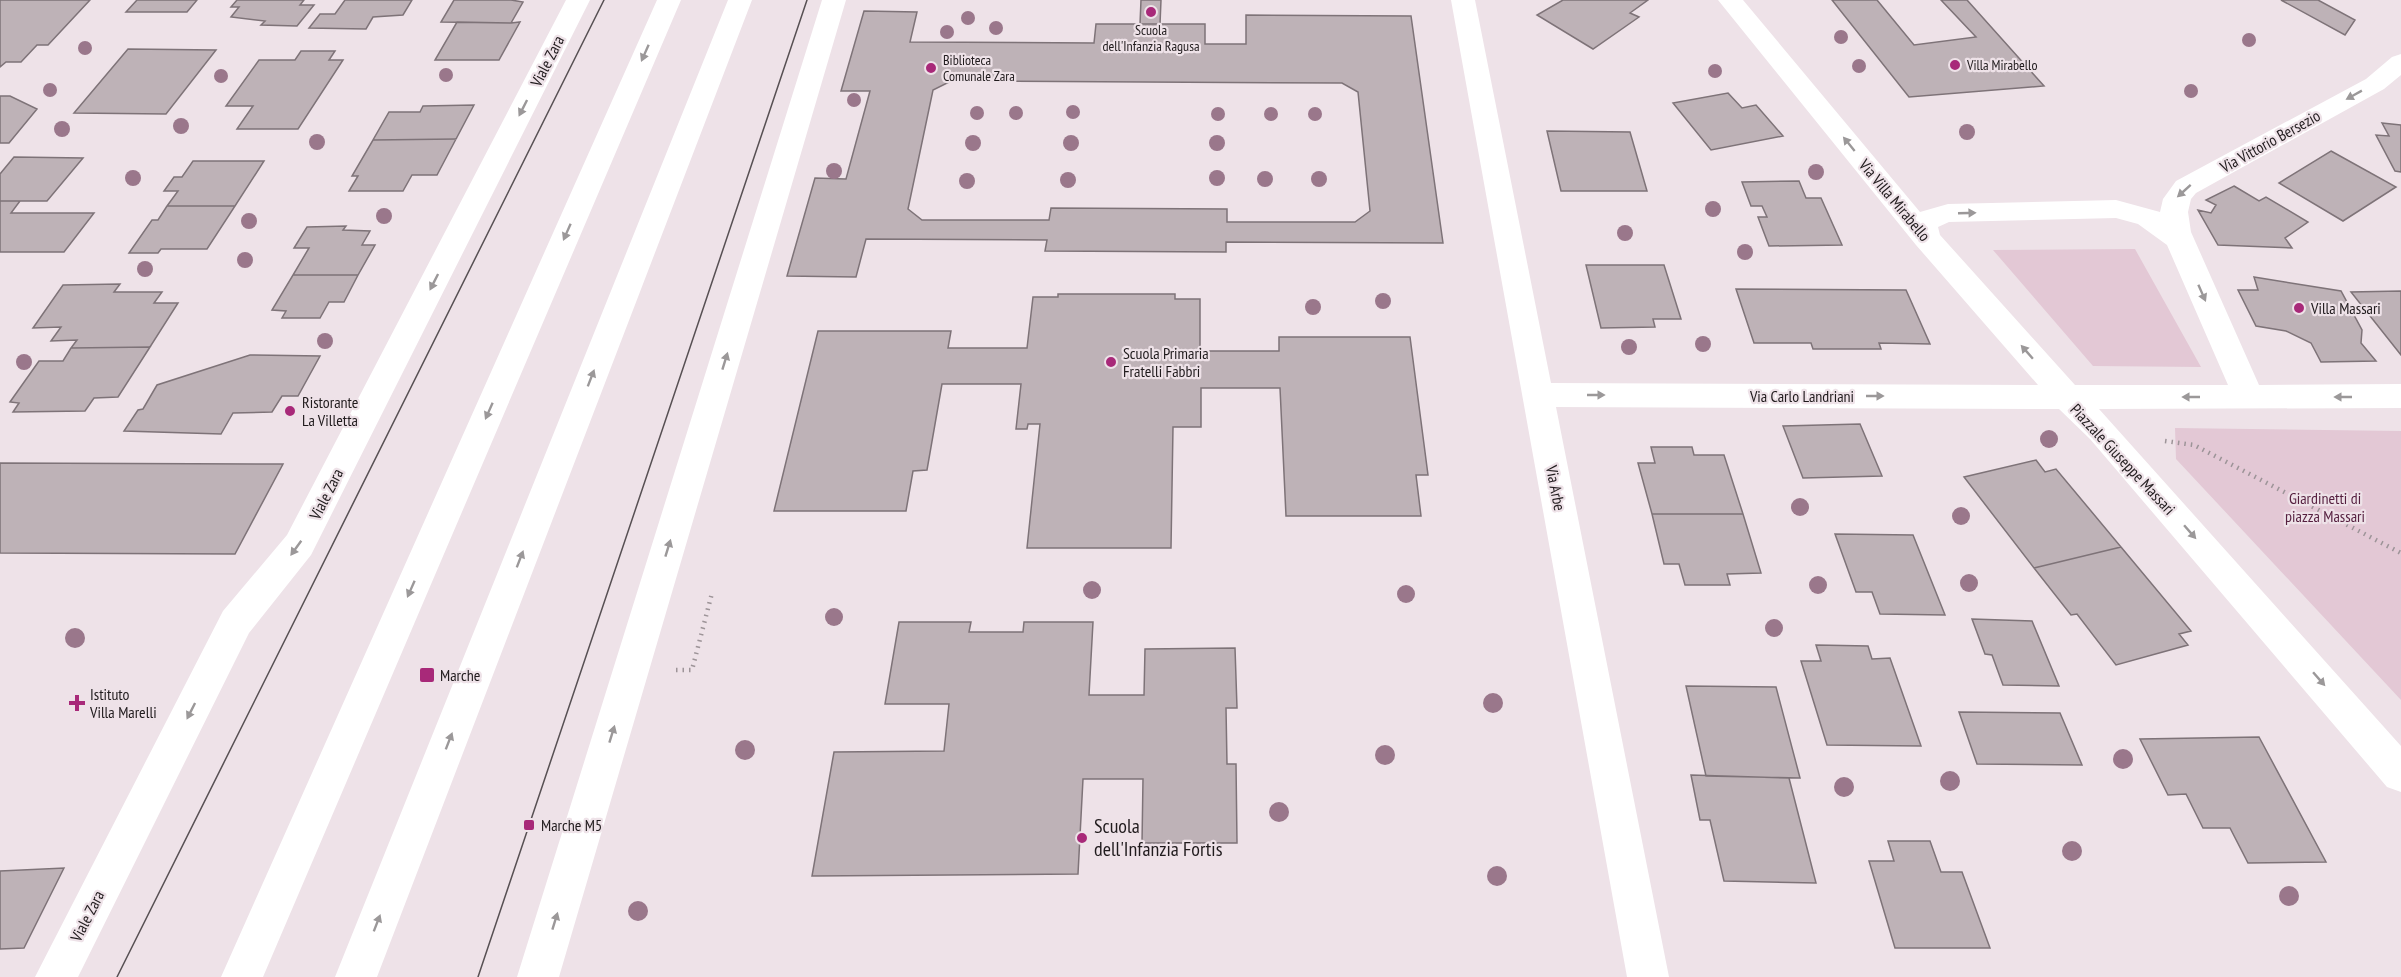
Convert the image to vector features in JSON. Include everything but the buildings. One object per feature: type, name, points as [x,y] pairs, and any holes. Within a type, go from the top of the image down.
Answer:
[{"type":"street","name":"Viale Zara","points":[[56,977],[236,622],[299,545],[578,0]]},
{"type":"street","points":[[242,977],[669,0]]},
{"type":"street","points":[[356,977],[740,0]]},
{"type":"street","points":[[538,977],[834,0]]},
{"type":"street","name":"Via Arbe","points":[[1463,0],[1648,977]]},
{"type":"street","name":"Via Villa Mirabello","points":[[1730,0],[1926,237],[2066,396]]},
{"type":"street","name":"Via Vittorio Bersezio","points":[[2249,397],[2179,239],[2173,222],[2177,196],[2186,187],[2375,84],[2401,62]]},
{"type":"street","points":[[1926,237],[1924,226],[1929,219],[1948,213],[2100,208],[2132,211],[2147,217],[2179,239]]},
{"type":"street","name":"Via Carlo Landriani","points":[[1538,395],[2066,396]]},
{"type":"street","name":"Piazzale Giuseppe Massari","points":[[2066,396],[2401,396]]},
{"type":"street","name":"Piazzale Giuseppe Massari","points":[[2066,396],[2101,430],[2401,774]]},
{"type":"path","points":[[2164,441],[2194,445],[2401,553]]},
{"type":"path","points":[[673,670],[692,670],[712,593]]},
{"type":"green space","points":[[2135,249],[2201,367],[2093,366],[1993,250]]},
{"type":"green space","name":"Giardinetti di piazza Massari","points":[[2175,428],[2401,431],[2401,700],[2176,459]]},
{"type":"tram line","points":[[117,977],[604,0]]},
{"type":"tram line","points":[[478,977],[807,0]]},
{"type":"place","name":"Scuola dell'Infanzia Ragusa","points":[[1151,12]]},
{"type":"place","name":"Villa Mirabello","points":[[1955,65]]},
{"type":"place","name":"Biblioteca Comunale Zara","points":[[931,68]]},
{"type":"place","name":"Villa Massari","points":[[2299,308]]},
{"type":"place","name":"Scuola Primaria Fratelli Fabbri","points":[[1111,362]]},
{"type":"place","name":"Ristorante La Villetta","points":[[290,411]]},
{"type":"place","name":"Marche","points":[[427,675]]},
{"type":"place","name":"Istituto Villa Marelli","points":[[77,703]]},
{"type":"place","name":"Marche M5","points":[[529,825]]},
{"type":"place","name":"Scuola dell'Infanzia Fortis","points":[[1082,838]]}]
